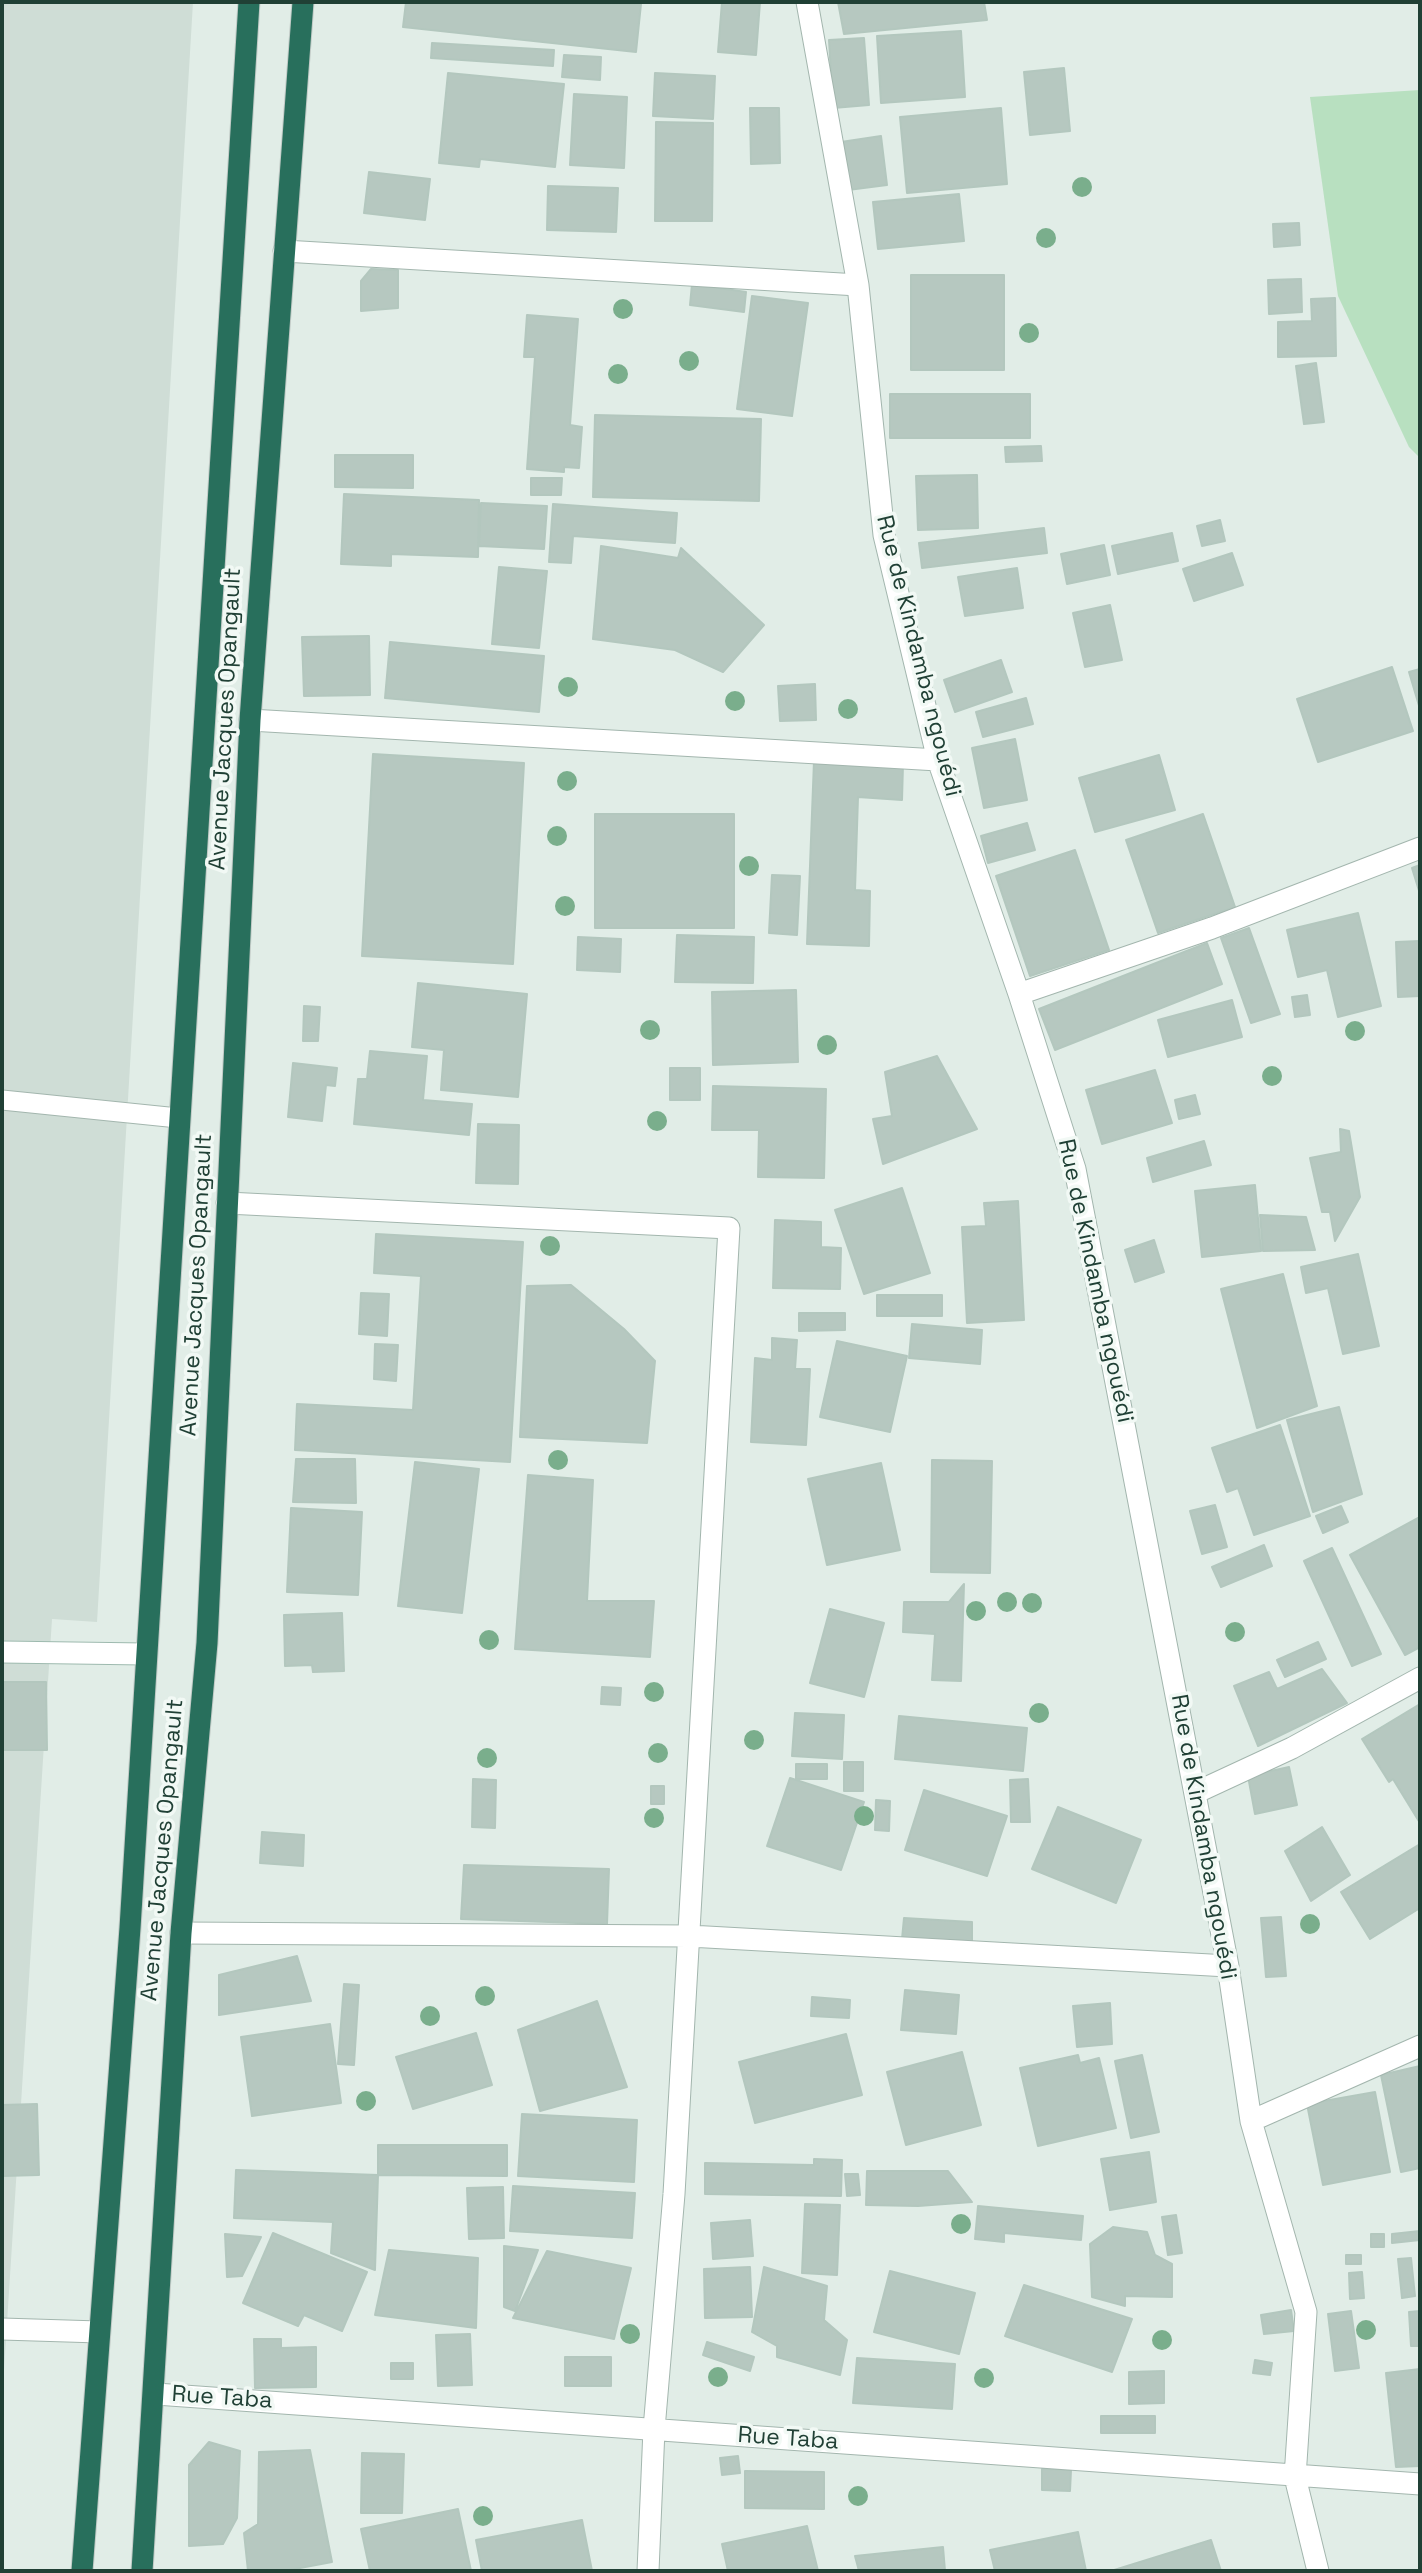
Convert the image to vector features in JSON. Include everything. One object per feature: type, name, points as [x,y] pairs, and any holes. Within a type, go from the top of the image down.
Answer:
[{"type":"highway","points":[[82,2571],[130,1928],[249,2]]},
{"type":"highway","name":"Avenue Jacques Opangault","points":[[142,2571],[156,2393],[181,1933],[207,1643],[250,720],[303,2]]},
{"type":"street","name":"Rue de Kindamba ngouédi","points":[[807,2],[858,285],[884,535],[938,760],[1019,994],[1075,1169],[1228,1966],[1251,2121],[1306,2312],[1295,2477],[1318,2571]]},
{"type":"street","points":[[284,251],[858,285]]},
{"type":"street","points":[[250,720],[938,760]]},
{"type":"street","points":[[1019,994],[1212,928],[1420,848]]},
{"type":"street","points":[[227,1203],[729,1228],[674,2194],[654,2429],[648,2571]]},
{"type":"street","points":[[2,1652],[145,1654]]},
{"type":"street","points":[[1195,1793],[1292,1748],[1420,1678]]},
{"type":"street","points":[[181,1933],[689,1936],[1228,1966]]},
{"type":"street","points":[[1251,2121],[1420,2046]]},
{"type":"street","points":[[2,2329],[99,2332]]},
{"type":"street","name":"Rue Taba","points":[[156,2393],[1420,2484]]},
{"type":"lane","points":[[2,1100],[178,1118]]},
{"type":"shaded area","points":[[2,2],[193,2],[97,1622],[52,1619],[2,2401]]},
{"type":"green space","points":[[1420,90],[1420,458],[1409,447],[1338,296],[1310,97]]},
{"type":"building","points":[[406,2],[641,4],[636,52],[403,27]]},
{"type":"building","points":[[722,2],[760,2],[756,55],[718,52]]},
{"type":"building","points":[[838,2],[984,2],[987,20],[844,34]]},
{"type":"building","points":[[961,31],[965,97],[881,103],[877,36]]},
{"type":"building","points":[[864,38],[869,105],[833,108],[829,40]]},
{"type":"building","points":[[432,43],[554,50],[553,66],[431,58]]},
{"type":"building","points":[[564,55],[601,57],[600,80],[562,77]]},
{"type":"building","points":[[1064,68],[1070,131],[1030,135],[1024,72]]},
{"type":"building","points":[[448,73],[564,84],[555,167],[480,159],[479,167],[439,163]]},
{"type":"building","points":[[655,73],[715,76],[713,119],[653,116]]},
{"type":"building","points":[[574,94],[627,97],[624,168],[570,165]]},
{"type":"building","points":[[750,108],[779,108],[780,163],[751,164]]},
{"type":"building","points":[[1001,108],[1007,184],[907,193],[900,117]]},
{"type":"building","points":[[656,122],[713,123],[712,221],[655,221]]},
{"type":"building","points":[[881,136],[887,185],[848,190],[841,142]]},
{"type":"building","points":[[369,172],[430,179],[425,220],[364,213]]},
{"type":"building","points":[[548,186],[618,188],[616,232],[547,230]]},
{"type":"building","points":[[959,194],[964,241],[878,249],[873,202]]},
{"type":"building","points":[[1299,223],[1300,245],[1274,247],[1273,224]]},
{"type":"building","points":[[371,269],[398,270],[398,308],[361,311],[361,281]]},
{"type":"building","points":[[911,275],[1004,275],[1004,370],[911,370]]},
{"type":"building","points":[[1301,279],[1302,312],[1269,314],[1268,280]]},
{"type":"building","points":[[692,284],[746,292],[744,312],[690,305]]},
{"type":"building","points":[[752,296],[808,303],[792,416],[737,409]]},
{"type":"building","points":[[1335,298],[1336,356],[1278,357],[1278,322],[1312,321],[1311,299]]},
{"type":"building","points":[[527,315],[578,319],[570,425],[582,427],[579,468],[564,467],[564,472],[527,469],[535,357],[524,357]]},
{"type":"building","points":[[1316,363],[1324,422],[1304,424],[1296,366]]},
{"type":"building","points":[[890,394],[1030,394],[1030,438],[890,438]]},
{"type":"building","points":[[595,415],[761,419],[759,501],[593,497]]},
{"type":"building","points":[[1041,446],[1042,461],[1006,462],[1005,447]]},
{"type":"building","points":[[335,455],[413,455],[413,488],[335,487]]},
{"type":"building","points":[[977,475],[978,528],[918,530],[916,476]]},
{"type":"building","points":[[531,478],[562,478],[561,495],[531,495]]},
{"type":"building","points":[[344,494],[479,500],[478,557],[391,554],[391,566],[341,564]]},
{"type":"building","points":[[481,503],[547,506],[544,549],[479,546]]},
{"type":"building","points":[[553,504],[677,513],[675,543],[573,536],[571,563],[549,562]]},
{"type":"building","points":[[1220,520],[1225,541],[1202,546],[1197,526]]},
{"type":"building","points":[[1044,528],[1047,553],[922,568],[919,543]]},
{"type":"building","points":[[1172,533],[1178,561],[1118,574],[1112,546]]},
{"type":"building","points":[[1104,545],[1110,575],[1067,584],[1061,554]]},
{"type":"building","points":[[601,546],[678,558],[681,548],[764,625],[723,672],[675,650],[593,639]]},
{"type":"building","points":[[1232,553],[1243,585],[1194,601],[1183,569]]},
{"type":"building","points":[[499,567],[547,571],[539,648],[492,644]]},
{"type":"building","points":[[1017,568],[1023,608],[965,616],[958,577]]},
{"type":"building","points":[[1110,605],[1122,660],[1085,667],[1073,613]]},
{"type":"building","points":[[369,636],[370,695],[304,696],[302,637]]},
{"type":"building","points":[[390,642],[544,656],[539,712],[385,698]]},
{"type":"building","points":[[1001,660],[1012,692],[955,712],[944,680]]},
{"type":"building","points":[[1392,667],[1413,731],[1318,762],[1297,699]]},
{"type":"building","points":[[1420,669],[1420,709],[1409,672]]},
{"type":"building","points":[[815,684],[816,720],[780,721],[778,686]]},
{"type":"building","points":[[1026,698],[1033,724],[983,737],[976,712]]},
{"type":"building","points":[[1015,739],[1027,800],[984,808],[972,748]]},
{"type":"building","points":[[373,754],[524,763],[513,964],[362,956]]},
{"type":"building","points":[[1159,755],[1175,810],[1095,832],[1079,778]]},
{"type":"building","points":[[814,761],[903,764],[902,800],[858,797],[855,890],[870,891],[869,946],[807,944]]},
{"type":"building","points":[[595,814],[734,814],[734,928],[595,928]]},
{"type":"building","points":[[1203,814],[1235,907],[1158,933],[1126,840]]},
{"type":"building","points":[[1027,823],[1035,850],[988,863],[981,836]]},
{"type":"building","points":[[1075,850],[1109,950],[1030,976],[996,876]]},
{"type":"building","points":[[1420,865],[1420,894],[1412,868]]},
{"type":"building","points":[[772,875],[800,876],[797,935],[769,933]]},
{"type":"building","points":[[1358,913],[1381,1006],[1338,1017],[1327,970],[1298,977],[1287,930]]},
{"type":"building","points":[[1249,928],[1280,1014],[1251,1023],[1221,938]]},
{"type":"building","points":[[677,935],[754,937],[753,983],[675,982]]},
{"type":"building","points":[[578,937],[621,939],[620,972],[577,970]]},
{"type":"building","points":[[1420,941],[1420,996],[1398,997],[1396,942]]},
{"type":"building","points":[[1207,943],[1222,984],[1055,1050],[1039,1009]]},
{"type":"building","points":[[418,983],[527,994],[518,1097],[441,1090],[444,1050],[412,1047]]},
{"type":"building","points":[[796,990],[798,1062],[713,1065],[712,992]]},
{"type":"building","points":[[1307,995],[1310,1015],[1295,1017],[1292,997]]},
{"type":"building","points":[[1232,1000],[1242,1037],[1168,1057],[1158,1020]]},
{"type":"building","points":[[304,1006],[320,1007],[318,1041],[303,1041]]},
{"type":"building","points":[[370,1051],[427,1056],[423,1100],[472,1104],[469,1135],[354,1124],[358,1079],[367,1079]]},
{"type":"building","points":[[937,1056],[977,1129],[883,1164],[873,1119],[892,1116],[885,1072]]},
{"type":"building","points":[[293,1063],[337,1068],[335,1086],[326,1085],[322,1121],[288,1117]]},
{"type":"building","points":[[670,1068],[700,1068],[700,1100],[670,1100]]},
{"type":"building","points":[[1155,1070],[1172,1123],[1102,1144],[1086,1090]]},
{"type":"building","points":[[713,1086],[826,1089],[824,1178],[758,1177],[759,1130],[712,1130]]},
{"type":"building","points":[[1195,1095],[1200,1114],[1179,1119],[1175,1100]]},
{"type":"building","points":[[478,1124],[519,1125],[518,1184],[476,1183]]},
{"type":"building","points":[[1340,1129],[1349,1131],[1360,1197],[1335,1241],[1330,1212],[1322,1212],[1310,1158],[1341,1152]]},
{"type":"building","points":[[1204,1141],[1211,1165],[1153,1182],[1147,1158]]},
{"type":"building","points":[[1255,1185],[1261,1251],[1202,1257],[1195,1191]]},
{"type":"building","points":[[902,1188],[930,1273],[864,1294],[835,1210]]},
{"type":"building","points":[[1018,1201],[1024,1320],[967,1323],[962,1227],[986,1226],[984,1203]]},
{"type":"building","points":[[1260,1215],[1306,1217],[1315,1250],[1263,1251]]},
{"type":"building","points":[[775,1220],[821,1222],[821,1247],[841,1248],[840,1289],[773,1288]]},
{"type":"building","points":[[376,1234],[523,1242],[510,1462],[295,1450],[297,1404],[413,1410],[421,1276],[374,1273]]},
{"type":"building","points":[[1154,1240],[1164,1272],[1135,1282],[1125,1250]]},
{"type":"building","points":[[1358,1254],[1379,1346],[1343,1354],[1328,1288],[1306,1293],[1301,1267]]},
{"type":"building","points":[[1283,1274],[1317,1406],[1257,1428],[1221,1289]]},
{"type":"building","points":[[571,1285],[624,1329],[655,1361],[647,1443],[520,1437],[527,1286]]},
{"type":"building","points":[[361,1293],[389,1294],[387,1336],[359,1334]]},
{"type":"building","points":[[877,1295],[942,1295],[942,1316],[877,1316]]},
{"type":"building","points":[[799,1313],[845,1313],[845,1330],[799,1331]]},
{"type":"building","points":[[912,1324],[982,1330],[980,1364],[909,1358]]},
{"type":"building","points":[[772,1338],[797,1340],[795,1369],[810,1369],[806,1445],[751,1442],[755,1358],[772,1360]]},
{"type":"building","points":[[837,1341],[907,1356],[890,1432],[820,1417]]},
{"type":"building","points":[[375,1344],[398,1345],[396,1381],[374,1379]]},
{"type":"building","points":[[1339,1407],[1362,1494],[1313,1512],[1287,1420]]},
{"type":"building","points":[[1280,1425],[1310,1516],[1254,1535],[1238,1488],[1227,1492],[1212,1448]]},
{"type":"building","points":[[296,1459],[355,1459],[356,1503],[293,1502]]},
{"type":"building","points":[[932,1460],[992,1461],[990,1573],[931,1572]]},
{"type":"building","points":[[415,1462],[479,1469],[462,1613],[398,1606]]},
{"type":"building","points":[[881,1463],[900,1550],[827,1565],[808,1479]]},
{"type":"building","points":[[528,1475],[593,1480],[587,1601],[654,1601],[650,1657],[515,1649]]},
{"type":"building","points":[[1215,1505],[1227,1547],[1202,1554],[1190,1511]]},
{"type":"building","points":[[1341,1506],[1348,1522],[1323,1533],[1316,1516]]},
{"type":"building","points":[[291,1508],[362,1512],[358,1595],[287,1592]]},
{"type":"building","points":[[1420,1517],[1420,1647],[1405,1655],[1350,1555]]},
{"type":"building","points":[[1264,1545],[1272,1566],[1221,1587],[1212,1567]]},
{"type":"building","points":[[1332,1548],[1381,1654],[1352,1666],[1304,1561]]},
{"type":"building","points":[[964,1584],[961,1681],[932,1680],[935,1634],[903,1632],[904,1602],[949,1602]]},
{"type":"building","points":[[830,1609],[884,1623],[864,1697],[810,1683]]},
{"type":"building","points":[[342,1613],[344,1671],[313,1672],[312,1665],[285,1666],[284,1615]]},
{"type":"building","points":[[1318,1642],[1326,1659],[1285,1677],[1277,1660]]},
{"type":"building","points":[[1322,1669],[1347,1703],[1258,1746],[1234,1686],[1269,1672],[1277,1689]]},
{"type":"building","points":[[2,1682],[46,1682],[47,1750],[2,1750]]},
{"type":"building","points":[[602,1687],[621,1688],[620,1705],[601,1704]]},
{"type":"building","points":[[1420,1704],[1420,1823],[1393,1779],[1389,1782],[1362,1739]]},
{"type":"building","points":[[795,1713],[844,1715],[842,1759],[792,1756]]},
{"type":"building","points":[[899,1716],[1027,1728],[1023,1771],[895,1759]]},
{"type":"building","points":[[844,1762],[863,1762],[863,1791],[844,1791]]},
{"type":"building","points":[[796,1764],[827,1764],[827,1779],[796,1779]]},
{"type":"building","points":[[1289,1767],[1297,1805],[1255,1814],[1248,1776]]},
{"type":"building","points":[[790,1778],[864,1802],[841,1870],[767,1846]]},
{"type":"building","points":[[473,1779],[496,1780],[495,1828],[472,1827]]},
{"type":"building","points":[[1028,1779],[1030,1822],[1011,1822],[1010,1780]]},
{"type":"building","points":[[651,1786],[664,1786],[664,1804],[651,1804]]},
{"type":"building","points":[[924,1790],[1007,1816],[987,1876],[905,1850]]},
{"type":"building","points":[[876,1800],[890,1801],[889,1831],[875,1830]]},
{"type":"building","points":[[1058,1807],[1141,1840],[1116,1903],[1032,1869]]},
{"type":"building","points":[[1322,1827],[1350,1875],[1311,1901],[1285,1851]]},
{"type":"building","points":[[262,1832],[304,1835],[303,1866],[260,1863]]},
{"type":"building","points":[[1420,1844],[1420,1908],[1370,1939],[1341,1892]]},
{"type":"building","points":[[464,1865],[609,1869],[607,1924],[461,1919]]},
{"type":"building","points":[[1281,1917],[1286,1976],[1266,1977],[1261,1918]]},
{"type":"building","points":[[904,1918],[972,1922],[972,1943],[902,1939]]},
{"type":"building","points":[[297,1956],[311,2001],[219,2015],[219,1975]]},
{"type":"building","points":[[344,1984],[359,1985],[354,2065],[338,2064]]},
{"type":"building","points":[[905,1990],[959,1995],[956,2034],[901,2030]]},
{"type":"building","points":[[812,1997],[850,2000],[849,2018],[811,2016]]},
{"type":"building","points":[[597,2001],[627,2087],[540,2111],[518,2030]]},
{"type":"building","points":[[1110,2003],[1112,2044],[1077,2047],[1073,2006]]},
{"type":"building","points":[[330,2024],[341,2103],[252,2116],[241,2037]]},
{"type":"building","points":[[476,2033],[492,2085],[413,2109],[396,2057]]},
{"type":"building","points":[[846,2034],[862,2095],[755,2123],[739,2062]]},
{"type":"building","points":[[962,2052],[981,2125],[906,2145],[887,2072]]},
{"type":"building","points":[[1078,2055],[1080,2063],[1099,2058],[1116,2128],[1038,2146],[1020,2068]]},
{"type":"building","points":[[1142,2055],[1159,2132],[1131,2138],[1115,2061]]},
{"type":"building","points":[[1420,2066],[1420,2168],[1401,2172],[1381,2075]]},
{"type":"building","points":[[1375,2092],[1390,2172],[1323,2185],[1307,2104]]},
{"type":"building","points":[[37,2104],[39,2175],[2,2176],[2,2105]]},
{"type":"building","points":[[522,2114],[637,2120],[634,2182],[518,2176]]},
{"type":"building","points":[[378,2145],[507,2145],[507,2176],[378,2175]]},
{"type":"building","points":[[1149,2152],[1156,2202],[1110,2210],[1101,2159]]},
{"type":"building","points":[[814,2159],[842,2160],[841,2196],[705,2194],[705,2163],[814,2165]]},
{"type":"building","points":[[236,2170],[378,2175],[375,2270],[331,2253],[333,2222],[234,2218]]},
{"type":"building","points":[[867,2171],[948,2171],[972,2202],[918,2206],[866,2205]]},
{"type":"building","points":[[845,2174],[858,2174],[860,2195],[847,2196]]},
{"type":"building","points":[[513,2186],[635,2193],[632,2238],[510,2231]]},
{"type":"building","points":[[503,2187],[504,2238],[469,2239],[467,2188]]},
{"type":"building","points":[[805,2204],[840,2205],[837,2275],[802,2273]]},
{"type":"building","points":[[978,2206],[1083,2216],[1081,2240],[1004,2233],[1004,2242],[975,2239]]},
{"type":"building","points":[[1176,2215],[1182,2253],[1168,2255],[1162,2217]]},
{"type":"building","points":[[750,2220],[753,2256],[713,2259],[711,2223]]},
{"type":"building","points":[[1113,2227],[1147,2232],[1155,2255],[1172,2264],[1172,2297],[1125,2296],[1125,2306],[1092,2297],[1090,2244]]},
{"type":"building","points":[[1420,2231],[1420,2240],[1392,2243],[1392,2234]]},
{"type":"building","points":[[273,2233],[367,2272],[342,2331],[304,2315],[298,2326],[243,2303]]},
{"type":"building","points":[[225,2234],[261,2237],[242,2276],[227,2277]]},
{"type":"building","points":[[1371,2234],[1384,2234],[1384,2247],[1371,2247]]},
{"type":"building","points":[[504,2246],[538,2250],[515,2311],[504,2307]]},
{"type":"building","points":[[389,2250],[478,2258],[476,2328],[375,2315]]},
{"type":"building","points":[[547,2251],[631,2268],[614,2339],[513,2318]]},
{"type":"building","points":[[1346,2255],[1361,2255],[1361,2264],[1346,2264]]},
{"type":"building","points":[[1411,2258],[1415,2296],[1402,2298],[1398,2259]]},
{"type":"building","points":[[750,2267],[752,2317],[705,2318],[704,2269]]},
{"type":"building","points":[[764,2267],[827,2286],[824,2320],[847,2340],[840,2375],[777,2357],[777,2346],[752,2332]]},
{"type":"building","points":[[890,2271],[975,2293],[959,2354],[874,2332]]},
{"type":"building","points":[[1362,2272],[1364,2298],[1350,2299],[1349,2273]]},
{"type":"building","points":[[1024,2285],[1132,2319],[1112,2372],[1005,2336]]},
{"type":"building","points":[[1291,2310],[1294,2331],[1264,2334],[1261,2315]]},
{"type":"building","points":[[1351,2311],[1359,2368],[1335,2371],[1328,2314]]},
{"type":"building","points":[[1420,2311],[1420,2346],[1411,2346],[1409,2312]]},
{"type":"building","points":[[470,2334],[472,2385],[438,2386],[436,2335]]},
{"type":"building","points":[[254,2339],[281,2339],[281,2348],[316,2347],[316,2387],[255,2388]]},
{"type":"building","points":[[707,2342],[754,2357],[750,2371],[703,2355]]},
{"type":"building","points":[[565,2357],[611,2357],[611,2386],[565,2386]]},
{"type":"building","points":[[857,2358],[955,2364],[952,2409],[853,2403]]},
{"type":"building","points":[[1255,2360],[1272,2363],[1270,2375],[1253,2373]]},
{"type":"building","points":[[391,2363],[413,2363],[413,2379],[391,2379]]},
{"type":"building","points":[[1420,2369],[1420,2466],[1396,2467],[1386,2373]]},
{"type":"building","points":[[1164,2371],[1164,2403],[1129,2404],[1129,2372]]},
{"type":"building","points":[[1101,2416],[1155,2416],[1155,2433],[1101,2433]]},
{"type":"building","points":[[209,2442],[240,2451],[237,2518],[223,2544],[189,2546],[189,2465]]},
{"type":"building","points":[[310,2450],[332,2562],[284,2571],[248,2571],[244,2533],[258,2524],[259,2452]]},
{"type":"building","points":[[362,2453],[404,2454],[402,2513],[361,2513]]},
{"type":"building","points":[[738,2456],[740,2473],[722,2475],[720,2458]]},
{"type":"building","points":[[1042,2469],[1071,2470],[1070,2491],[1042,2490]]},
{"type":"building","points":[[745,2471],[824,2472],[824,2509],[745,2508]]},
{"type":"building","points":[[458,2509],[471,2571],[370,2571],[361,2529]]},
{"type":"building","points":[[582,2520],[592,2571],[482,2571],[476,2540]]},
{"type":"building","points":[[807,2526],[818,2571],[728,2571],[722,2544]]},
{"type":"building","points":[[1078,2532],[1086,2571],[995,2571],[990,2550]]},
{"type":"building","points":[[1211,2540],[1221,2571],[1111,2571]]},
{"type":"building","points":[[943,2547],[945,2571],[859,2571],[855,2556]]}]
